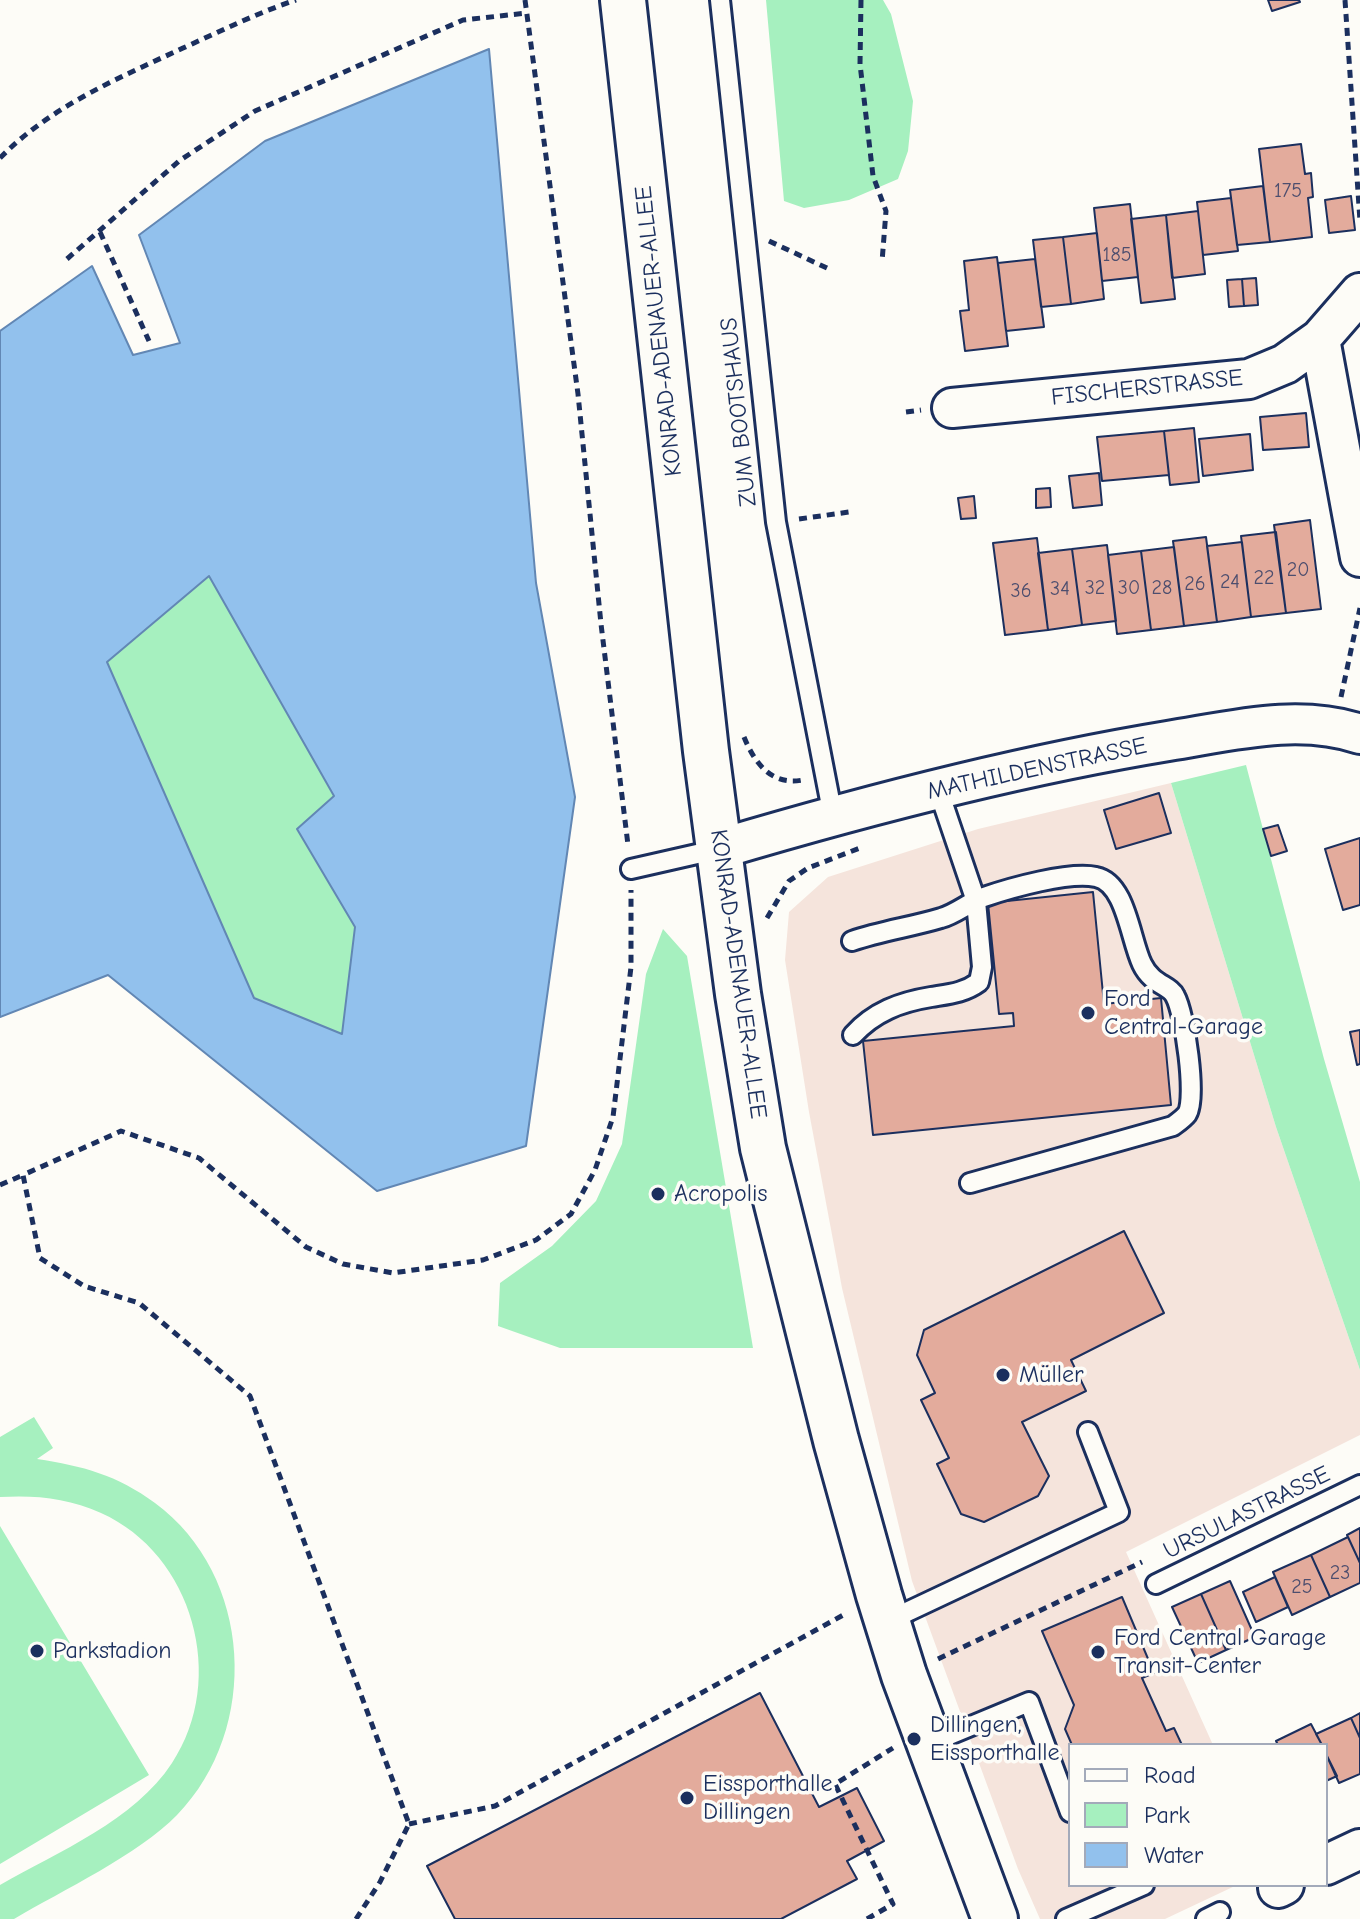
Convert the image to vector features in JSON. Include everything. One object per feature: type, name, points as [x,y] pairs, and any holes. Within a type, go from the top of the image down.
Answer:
[{"type":"street","name":"KONRAD-ADENAUER-ALLEE","points":[[623,0],[719,849],[763,1148],[832,1426],[884,1609],[904,1675],[995,1919]]},
{"type":"street","name":"FISCHERSTRASSE","points":[[952,408],[1249,379],[1285,364],[1320,339],[1360,293]]},
{"type":"street","points":[[1320,339],[1360,557]]},
{"type":"street","name":"MATHILDENSTRASSE","points":[[719,849],[1006,771],[1100,753],[1271,724],[1347,730]]},
{"type":"street","points":[[1328,1864],[1360,1849]]},
{"type":"lane","name":"ZUM BOOTSHAUS","points":[[720,0],[776,522],[833,816]]},
{"type":"lane","points":[[853,1035],[867,1020],[897,1005],[966,991],[979,982],[982,967],[976,901],[930,791]]},
{"type":"lane","points":[[631,869],[719,849]]},
{"type":"lane","points":[[852,941],[942,918],[998,893],[1078,874],[1109,880],[1117,890],[1141,962],[1150,978],[1174,992],[1181,1008],[1193,1094],[1187,1114],[1173,1126],[970,1183]]},
{"type":"lane","points":[[884,1609],[909,1611],[1119,1512],[1088,1432]]},
{"type":"lane","name":"URSULASTRASSE","points":[[1156,1584],[1360,1485]]},
{"type":"lane","points":[[927,1736],[1029,1702],[1068,1807]]},
{"type":"lane","points":[[1066,1919],[1101,1894],[1134,1887]]},
{"type":"path","points":[[0,158],[18,139],[63,108],[114,80],[296,0]]},
{"type":"path","points":[[0,1185],[121,1131],[199,1158],[306,1247],[343,1264],[393,1273],[483,1260],[536,1240],[571,1214],[595,1170],[613,1117],[631,967],[631,869],[601,624],[578,394],[525,0]]},
{"type":"path","points":[[861,0],[860,64],[873,176],[886,211],[882,262]]},
{"type":"path","points":[[1345,0],[1360,221]]},
{"type":"path","points":[[67,259],[179,161],[255,111],[463,20],[527,13]]},
{"type":"path","points":[[743,228],[829,269]]},
{"type":"path","points":[[100,232],[149,341]]},
{"type":"path","points":[[776,522],[849,512]]},
{"type":"path","points":[[1347,730],[1360,608]]},
{"type":"path","points":[[741,727],[758,765],[772,777],[792,782],[825,776]]},
{"type":"path","points":[[23,1175],[40,1258],[84,1286],[139,1303],[250,1396],[409,1824],[380,1882],[356,1919]]},
{"type":"path","points":[[904,1675],[1146,1559]]},
{"type":"path","points":[[409,1824],[495,1806],[884,1609]]},
{"type":"path","points":[[867,1919],[893,1904],[835,1784],[927,1736]]},
{"type":"shaded area","points":[[1171,783],[1276,1127],[1360,1370],[1360,1435],[1126,1552],[1212,1743],[1068,1743],[1068,1887],[1233,1887],[1165,1919],[1040,1919],[1018,1869],[912,1581],[842,1288],[809,1112],[785,960],[789,912],[828,877],[978,829]]},
{"type":"green space","points":[[766,0],[883,0],[891,14],[913,101],[908,151],[898,179],[849,200],[804,208],[784,201]]},
{"type":"green space","points":[[209,575],[334,797],[297,829],[355,927],[342,1035],[254,998],[107,661]]},
{"type":"green space","points":[[1246,765],[1360,1182],[1360,1370],[1276,1127],[1171,783]]},
{"type":"green space","points":[[663,929],[687,956],[753,1348],[560,1348],[498,1326],[500,1283],[552,1246],[596,1201],[622,1144],[646,974]]},
{"type":"green space","points":[[34,1417],[53,1448],[37,1459],[85,1469],[127,1485],[155,1503],[188,1534],[212,1570],[227,1611],[234,1654],[233,1697],[223,1740],[204,1780],[177,1815],[142,1844],[99,1871],[14,1919],[0,1919],[0,1885],[117,1818],[156,1783],[172,1763],[189,1730],[197,1694],[198,1658],[192,1622],[179,1588],[159,1558],[133,1532],[101,1513],[76,1504],[52,1499],[0,1497],[0,1437]]},
{"type":"green space","name":"Parkstadion","points":[[0,1526],[149,1775],[0,1864]]},
{"type":"water","points":[[489,49],[536,583],[575,797],[526,1146],[377,1191],[108,975],[0,1017],[0,331],[92,266],[133,355],[180,343],[139,235],[265,141]],"holes":[[[209,576],[334,796],[297,829],[355,927],[342,1034],[254,998],[107,662]]]},
{"type":"building","points":[[1268,0],[1299,0],[1300,2],[1272,11]]},
{"type":"building","points":[[1301,144],[1305,174],[1311,173],[1313,197],[1308,198],[1312,237],[1270,242],[1259,149]]},
{"type":"building","points":[[1263,186],[1270,242],[1237,245],[1230,190]]},
{"type":"building","points":[[1351,196],[1355,230],[1329,233],[1325,200]]},
{"type":"building","points":[[1231,198],[1238,251],[1203,255],[1197,202]]},
{"type":"building","points":[[1130,204],[1138,277],[1102,281],[1094,208]]},
{"type":"building","points":[[1198,211],[1205,274],[1172,278],[1166,215]]},
{"type":"building","points":[[1166,215],[1175,299],[1141,303],[1131,219]]},
{"type":"building","points":[[1097,233],[1104,299],[1071,304],[1063,237]]},
{"type":"building","points":[[1063,237],[1071,304],[1041,307],[1033,240]]},
{"type":"building","points":[[997,257],[1008,346],[965,351],[960,311],[969,310],[964,261]]},
{"type":"building","points":[[1035,259],[1044,327],[1006,331],[998,263]]},
{"type":"building","points":[[1256,278],[1258,305],[1244,306],[1242,279]]},
{"type":"building","points":[[1242,279],[1244,306],[1229,307],[1227,280]]},
{"type":"building","points":[[1306,413],[1309,447],[1263,450],[1260,417]]},
{"type":"building","points":[[1194,428],[1199,482],[1170,485],[1164,431]]},
{"type":"building","points":[[1164,431],[1169,475],[1102,481],[1097,437]]},
{"type":"building","points":[[1250,434],[1253,470],[1203,476],[1199,439]]},
{"type":"building","points":[[1099,473],[1102,505],[1073,508],[1069,476]]},
{"type":"building","points":[[1050,488],[1051,507],[1036,508],[1036,489]]},
{"type":"building","points":[[974,496],[976,518],[961,519],[958,498]]},
{"type":"building","points":[[1310,520],[1321,609],[1286,613],[1274,525]]},
{"type":"building","points":[[1276,532],[1286,613],[1251,617],[1241,536]]},
{"type":"building","points":[[1206,537],[1217,622],[1184,626],[1173,541]]},
{"type":"building","points":[[1037,538],[1048,630],[1005,635],[993,543]]},
{"type":"building","points":[[1242,542],[1251,617],[1217,622],[1207,546]]},
{"type":"building","points":[[1107,545],[1116,621],[1082,625],[1072,549]]},
{"type":"building","points":[[1174,547],[1184,626],[1151,630],[1141,551]]},
{"type":"building","points":[[1072,549],[1082,625],[1048,630],[1038,553]]},
{"type":"building","points":[[1141,551],[1151,630],[1117,634],[1108,555]]},
{"type":"building","points":[[1159,793],[1171,833],[1116,849],[1104,810]]},
{"type":"building","points":[[1278,825],[1287,851],[1271,856],[1263,829]]},
{"type":"building","points":[[1360,838],[1360,905],[1343,910],[1325,849]]},
{"type":"building","name":"Ford Central-Garage","points":[[1093,892],[1104,1004],[1161,998],[1171,1105],[873,1135],[863,1041],[1014,1026],[1013,1013],[999,1014],[988,903]]},
{"type":"building","points":[[1360,1030],[1360,1064],[1357,1065],[1350,1032]]},
{"type":"building","name":"Müller","points":[[1124,1231],[1164,1313],[1071,1360],[1086,1391],[1022,1422],[1049,1476],[1038,1496],[984,1522],[961,1514],[937,1464],[949,1458],[921,1400],[935,1393],[917,1355],[924,1330]]},
{"type":"building","points":[[1360,1528],[1360,1563],[1347,1535]]},
{"type":"building","points":[[1348,1537],[1360,1563],[1360,1583],[1330,1597],[1311,1555]]},
{"type":"building","points":[[1311,1555],[1330,1597],[1292,1615],[1273,1572]]},
{"type":"building","points":[[1275,1577],[1288,1607],[1256,1622],[1243,1592]]},
{"type":"building","points":[[1230,1581],[1255,1637],[1226,1650],[1201,1594]]},
{"type":"building","points":[[1201,1594],[1226,1650],[1198,1663],[1172,1607]]},
{"type":"building","name":"Ford Central Garage Transit-Center","points":[[1122,1597],[1154,1673],[1142,1678],[1166,1731],[1174,1728],[1181,1743],[1071,1743],[1065,1729],[1074,1705],[1042,1631]]},
{"type":"building","name":"Eissporthalle Dillingen","points":[[760,1693],[819,1807],[857,1788],[884,1841],[847,1861],[857,1879],[781,1919],[455,1919],[427,1866]]},
{"type":"building","points":[[1360,1713],[1360,1738],[1351,1718]]},
{"type":"building","points":[[1351,1718],[1360,1738],[1360,1774],[1339,1783],[1328,1758],[1328,1743],[1321,1743],[1316,1734]]},
{"type":"building","points":[[1311,1724],[1321,1743],[1277,1743]]},
{"type":"building","points":[[1328,1758],[1337,1776],[1328,1780]]},
{"type":"place","name":"Ford Central-Garage","points":[[1088,1013]]},
{"type":"place","name":"Acropolis","points":[[658,1194]]},
{"type":"place","name":"Müller","points":[[1003,1375]]},
{"type":"place","name":"Parkstadion","points":[[37,1651]]},
{"type":"place","name":"Ford Central Garage Transit-Center","points":[[1098,1652]]},
{"type":"place","name":"Dillingen, Eissporthalle","points":[[914,1739]]},
{"type":"place","name":"Eissporthalle Dillingen","points":[[687,1798]]}]
